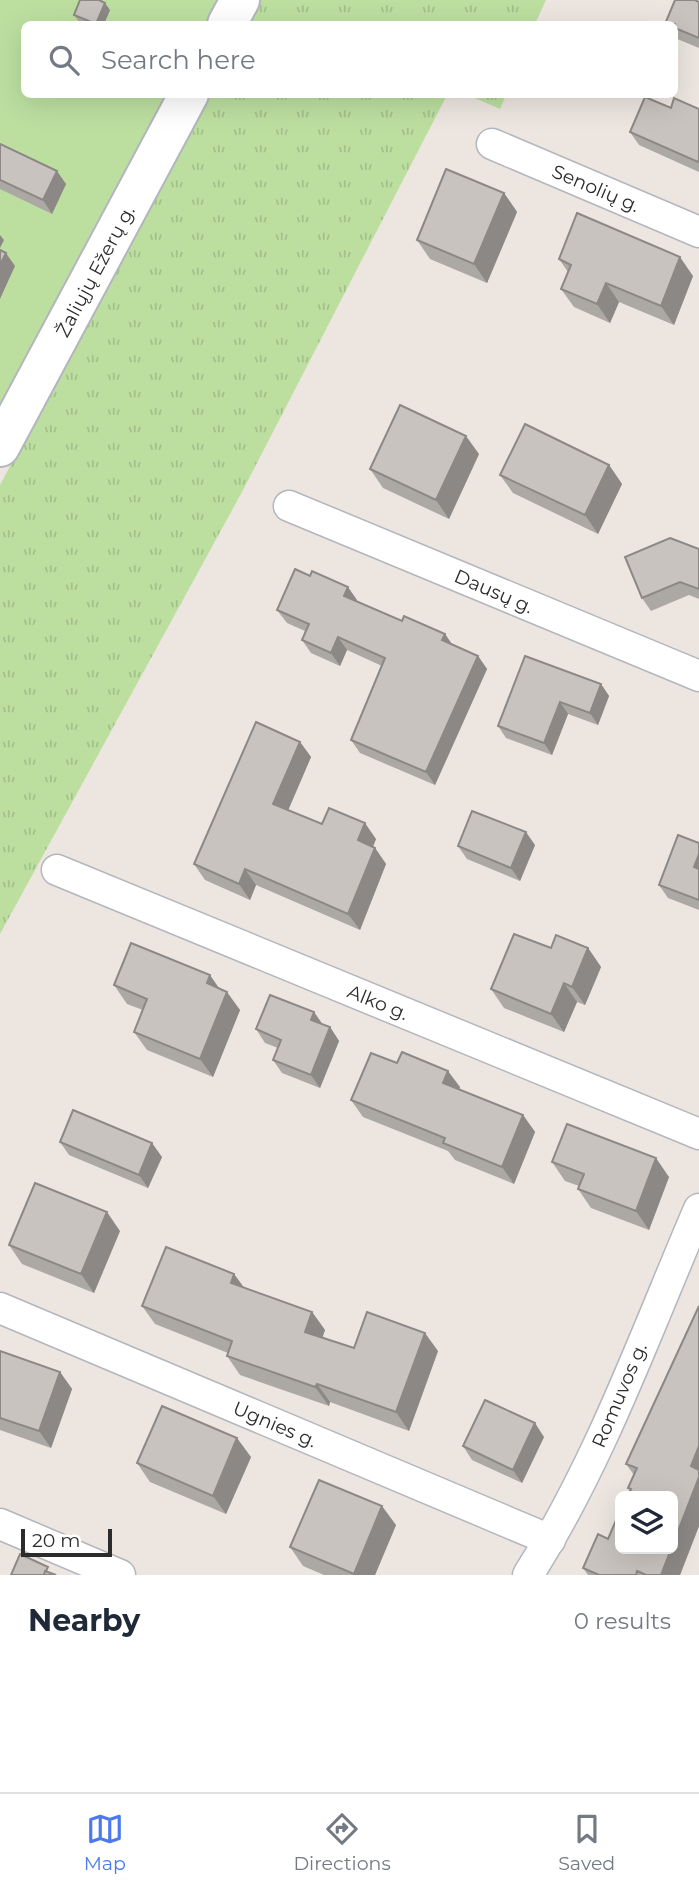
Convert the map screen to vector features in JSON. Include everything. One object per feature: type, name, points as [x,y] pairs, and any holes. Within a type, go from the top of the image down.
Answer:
[{"type":"main road","points":[[229,21],[240,0]]},
{"type":"main road","name":"Žaliųjų Ežerų g.","points":[[0,447],[187,98]]},
{"type":"street","name":"Senolių g.","points":[[492,144],[699,232]]},
{"type":"street","name":"Dausų g.","points":[[289,506],[699,676]]},
{"type":"street","name":"Alko g.","points":[[57,870],[699,1134]]},
{"type":"street","name":"Romuvos g.","points":[[528,1575],[550,1540],[585,1472],[699,1209]]},
{"type":"street","name":"Ugnies g.","points":[[0,1308],[550,1540]]},
{"type":"street","points":[[0,1524],[120,1575]]},
{"type":"green space","points":[[0,0],[218,0],[207,21],[21,21],[21,98],[166,98],[0,410]]},
{"type":"green space","points":[[257,0],[546,0],[536,21],[246,21]]},
{"type":"green space","points":[[205,98],[445,98],[242,492],[0,934],[0,485]]},
{"type":"green space","points":[[475,98],[504,98],[500,109]]},
{"type":"building","points":[[80,0],[99,0],[105,3],[97,21],[89,21],[74,15]]},
{"type":"building","points":[[675,0],[699,2],[699,38],[678,29],[678,21],[666,21]]},
{"type":"building","points":[[645,98],[671,108],[674,98],[699,109],[698,162],[630,132]]},
{"type":"building","points":[[0,144],[57,171],[43,200],[0,180]]},
{"type":"building","points":[[446,169],[504,193],[474,264],[417,240]]},
{"type":"building","points":[[577,213],[680,257],[661,306],[606,283],[597,304],[561,289],[571,265],[559,259]]},
{"type":"building","points":[[0,250],[6,253],[0,265]]},
{"type":"building","points":[[400,405],[466,436],[436,500],[370,469]]},
{"type":"building","points":[[525,424],[609,465],[585,515],[500,475]]},
{"type":"building","points":[[670,538],[699,549],[699,589],[680,582],[642,598],[625,557]]},
{"type":"building","points":[[295,569],[310,576],[312,571],[348,587],[344,596],[402,621],[404,616],[445,634],[442,640],[478,656],[426,772],[351,740],[385,658],[338,637],[331,653],[302,640],[309,624],[277,610]]},
{"type":"building","points":[[525,656],[601,684],[590,713],[560,702],[544,743],[498,726]]},
{"type":"building","points":[[256,722],[300,742],[273,804],[322,824],[329,808],[365,823],[358,840],[375,848],[348,914],[245,869],[239,884],[194,864]]},
{"type":"building","points":[[472,811],[526,832],[511,868],[458,846]]},
{"type":"building","points":[[678,835],[699,843],[699,854],[694,867],[699,869],[699,900],[659,885]]},
{"type":"building","points":[[514,934],[551,948],[556,935],[588,948],[572,987],[564,983],[551,1014],[491,989]]},
{"type":"building","points":[[131,943],[210,975],[207,983],[227,992],[200,1059],[134,1032],[147,999],[114,985]]},
{"type":"building","points":[[270,995],[314,1012],[311,1020],[330,1027],[311,1075],[273,1060],[281,1040],[256,1029]]},
{"type":"building","points":[[402,1052],[448,1071],[443,1083],[523,1115],[502,1167],[443,1143],[445,1138],[351,1100],[371,1053],[397,1063]]},
{"type":"building","points":[[73,1110],[152,1143],[139,1175],[60,1142]]},
{"type":"building","points":[[567,1124],[656,1158],[636,1211],[578,1189],[584,1174],[552,1162]]},
{"type":"building","points":[[35,1183],[107,1212],[81,1274],[9,1245]]},
{"type":"building","points":[[166,1247],[234,1274],[231,1283],[312,1312],[305,1332],[354,1348],[367,1312],[425,1333],[396,1412],[227,1356],[232,1341],[142,1306]]},
{"type":"building","points":[[699,1306],[699,1446],[691,1466],[699,1470],[699,1477],[678,1531],[678,1491],[630,1491],[628,1488],[637,1468],[626,1464]]},
{"type":"building","points":[[0,1351],[60,1372],[39,1431],[0,1418]]},
{"type":"building","points":[[485,1400],[535,1423],[513,1470],[463,1446]]},
{"type":"building","points":[[162,1406],[237,1438],[213,1496],[137,1463]]},
{"type":"building","points":[[319,1480],[382,1506],[354,1574],[290,1547]]},
{"type":"building","points":[[615,1523],[615,1554],[669,1554],[661,1575],[646,1575],[637,1571],[636,1575],[599,1575],[583,1568],[598,1534],[608,1539]]},
{"type":"building","points":[[20,1554],[48,1567],[44,1575],[11,1575]]}]
